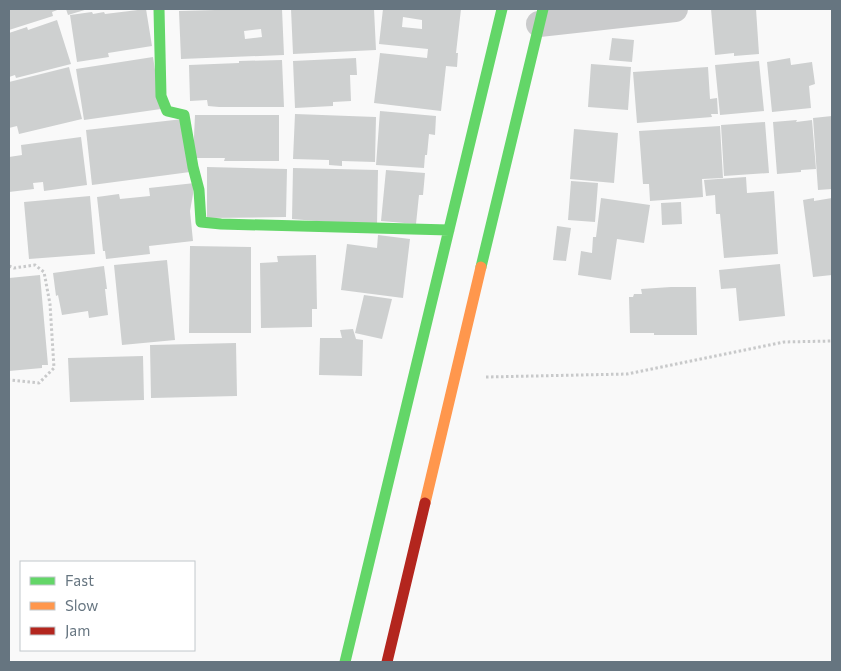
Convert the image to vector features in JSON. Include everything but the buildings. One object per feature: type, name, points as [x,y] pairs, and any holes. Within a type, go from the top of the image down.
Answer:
[{"type":"main road","points":[[159,9],[161,96],[168,112],[184,115],[199,190],[202,222],[449,230]]},
{"type":"main road","points":[[345,662],[502,9]]},
{"type":"main road","points":[[387,662],[541,16]]},
{"type":"street","points":[[541,16],[676,9]]},
{"type":"path","points":[[9,266],[14,268],[34,265],[44,272],[50,304],[54,368],[39,383],[9,380]]},
{"type":"path","points":[[455,378],[627,374],[784,342],[832,341]]},
{"type":"traffic: fast","points":[[159,9],[161,96],[167,111],[184,115],[199,190],[201,222],[449,230]]},
{"type":"traffic: fast","points":[[345,662],[502,9]]},
{"type":"traffic: fast","points":[[481,267],[543,9]]},
{"type":"traffic: slow","points":[[425,503],[481,267]]},
{"type":"traffic: jam","points":[[387,662],[425,503]]}]
